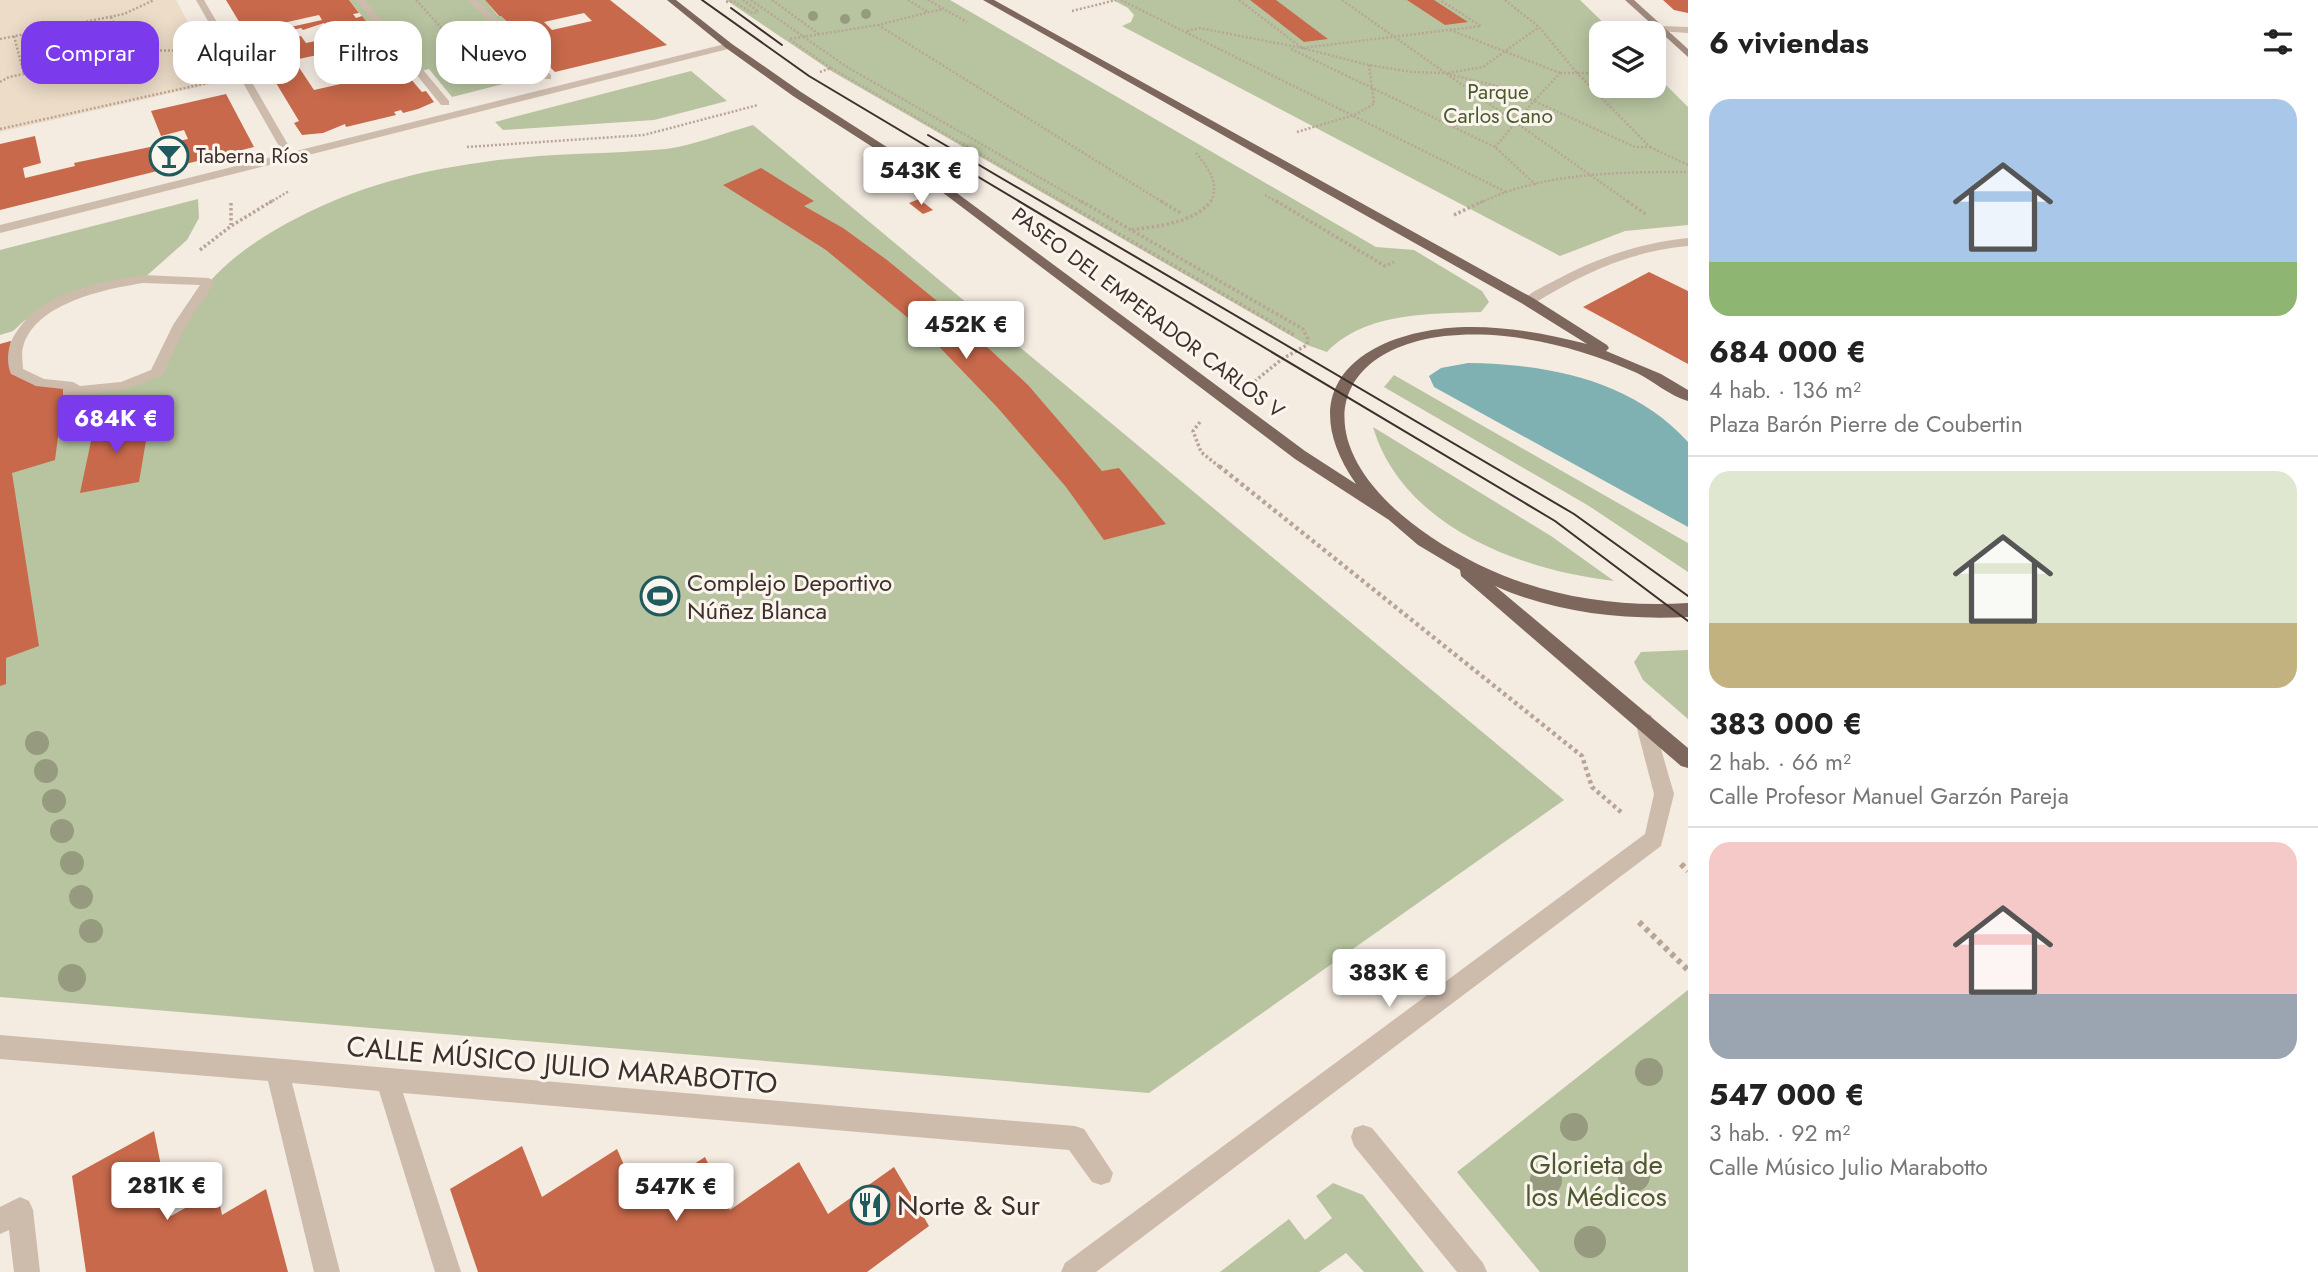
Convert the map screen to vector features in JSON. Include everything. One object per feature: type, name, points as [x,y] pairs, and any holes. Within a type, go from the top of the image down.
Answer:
[{"type":"main road","name":"PASEO DEL EMPERADOR CARLOS V","points":[[671,0],[729,46],[797,94],[942,187],[1300,455],[1393,516]]},
{"type":"main road","points":[[987,0],[1528,301],[1624,363],[1688,396]]},
{"type":"main road","points":[[1629,0],[1652,21]]},
{"type":"main road","points":[[1666,34],[1688,54]]},
{"type":"main road","points":[[1624,363],[1554,341],[1485,331],[1433,334],[1406,340],[1368,357],[1352,373],[1340,393],[1336,410],[1337,428],[1353,469],[1370,493],[1393,516],[1448,556],[1688,760]]},
{"type":"main road","points":[[1448,556],[1522,589],[1572,603],[1640,612],[1688,610]]},
{"type":"street","points":[[200,0],[289,155]]},
{"type":"street","points":[[360,0],[377,21]]},
{"type":"street","points":[[472,0],[493,21]]},
{"type":"street","points":[[1666,29],[1688,30]]},
{"type":"street","points":[[0,229],[729,46]]},
{"type":"street","points":[[422,75],[445,103]]},
{"type":"street","points":[[1528,301],[1568,279],[1635,249],[1688,242]]},
{"type":"street","points":[[167,279],[209,282],[193,301],[173,334],[157,373],[123,386],[68,392],[73,386],[33,380],[20,375],[14,368],[9,356],[13,331],[60,298],[106,284],[167,279]]},
{"type":"street","points":[[1074,1272],[1654,839],[1664,794],[1644,721]]},
{"type":"street","name":"CALLE MÚSICO JULIO MARABOTTO","points":[[0,1047],[1075,1138],[1101,1172]]},
{"type":"street","points":[[277,1070],[327,1272]]},
{"type":"street","points":[[387,1080],[448,1272]]},
{"type":"street","points":[[1363,1137],[1474,1272]]},
{"type":"street","points":[[0,1221],[20,1210],[27,1272]]},
{"type":"path","points":[[0,39],[124,14],[154,0]]},
{"type":"path","points":[[416,0],[436,22]]},
{"type":"path","points":[[743,0],[759,12]]},
{"type":"path","points":[[751,0],[847,67],[1303,329],[1308,339],[1307,345],[1282,359],[1202,420],[1193,431],[1201,452],[1582,756],[1592,787],[1688,870]]},
{"type":"path","points":[[772,0],[819,34]]},
{"type":"path","points":[[908,0],[929,12]]},
{"type":"path","points":[[1070,12],[1116,0]]},
{"type":"path","points":[[1121,0],[1506,192]]},
{"type":"path","points":[[1240,0],[1302,48],[1481,26],[1440,0]]},
{"type":"path","points":[[1342,0],[1652,219]]},
{"type":"path","points":[[1505,0],[1539,27],[1577,73],[1650,147],[1688,165]]},
{"type":"path","points":[[802,36],[878,25],[943,9]]},
{"type":"path","points":[[111,17],[113,21]]},
{"type":"path","points":[[878,25],[1182,214]]},
{"type":"path","points":[[1187,31],[1199,28],[1302,48],[1368,65],[1412,72],[1444,73],[1483,67],[1539,27]]},
{"type":"path","points":[[1450,30],[1560,73],[1589,73]]},
{"type":"path","points":[[14,36],[21,63]]},
{"type":"path","points":[[1287,47],[1495,147],[1536,185]]},
{"type":"path","points":[[1297,132],[1354,115],[1374,104],[1368,65]]},
{"type":"path","points":[[831,68],[1294,335]]},
{"type":"path","points":[[1444,73],[1505,88],[1635,147],[1650,147]]},
{"type":"path","points":[[1495,147],[1560,73]]},
{"type":"path","points":[[0,82],[21,75]]},
{"type":"path","points":[[0,129],[201,84]]},
{"type":"path","points":[[459,148],[565,138],[644,135],[761,104]]},
{"type":"path","points":[[1131,230],[1189,218],[1209,204],[1215,195],[1215,184],[1196,153]]},
{"type":"path","points":[[1454,215],[1506,192],[1536,185],[1592,177],[1688,172]]},
{"type":"path","points":[[167,279],[231,226],[278,195],[290,191]]},
{"type":"path","points":[[231,201],[231,226]]},
{"type":"path","points":[[1639,922],[1688,970]]},
{"type":"green space","points":[[349,0],[485,0],[498,16],[506,21],[436,21],[436,78],[429,69],[422,71],[422,21],[366,21]]},
{"type":"green space","points":[[726,0],[950,0],[1376,247],[1414,250],[1482,291],[1489,302],[1481,312],[1419,315],[1379,322],[1342,339],[1327,352],[1307,345],[833,72]]},
{"type":"green space","name":"Parque Carlos Cano","points":[[1113,0],[1580,0],[1602,21],[1589,21],[1589,98],[1666,98],[1666,85],[1688,107],[1688,225],[1625,231],[1560,256],[1122,26],[1131,22],[1134,15],[1128,8]]},
{"type":"green space","points":[[691,71],[727,101],[654,120],[503,130],[495,122]]},
{"type":"green space","points":[[441,84],[503,84],[452,97]]},
{"type":"green space","name":"Complejo Deportivo Núñez Blanca","points":[[753,125],[1564,800],[1149,1093],[0,997],[0,344],[11,341],[9,351],[16,371],[87,392],[157,373],[184,315],[218,273],[270,233],[327,203],[386,182],[446,168],[539,156],[666,149]]},
{"type":"green space","points":[[198,199],[199,218],[187,240],[143,279],[60,298],[13,331],[0,335],[0,250]]},
{"type":"green space","points":[[1394,375],[1688,543],[1688,572],[1589,506],[1384,387]]},
{"type":"green space","points":[[1373,427],[1551,536],[1614,581],[1541,566],[1504,554],[1438,517],[1410,492],[1388,462]]},
{"type":"green space","points":[[1688,650],[1688,719],[1643,680],[1634,662],[1641,652]]},
{"type":"green space","name":"Glorieta de los Médicos","points":[[1688,990],[1688,1272],[1540,1272],[1457,1172]]},
{"type":"green space","points":[[1333,1183],[1363,1195],[1424,1272],[1364,1272],[1346,1253],[1319,1272],[1220,1272],[1289,1219],[1305,1240],[1332,1218],[1316,1196]]},
{"type":"shaded area","points":[[0,0],[176,0],[187,21],[173,21],[173,84],[211,84],[0,132]]},
{"type":"water","points":[[1468,363],[1528,367],[1587,380],[1615,390],[1666,421],[1688,442],[1688,527],[1434,387],[1429,376],[1441,368]]},
{"type":"building","points":[[226,0],[349,0],[359,13],[353,14],[356,18],[362,16],[366,21],[318,21],[322,20],[319,15],[292,21],[239,21]]},
{"type":"building","points":[[485,0],[610,0],[667,45],[555,72],[551,68],[551,29],[592,21],[584,13],[548,21],[506,21]]},
{"type":"building","points":[[1250,0],[1276,0],[1328,39],[1304,42]]},
{"type":"building","points":[[1407,0],[1434,0],[1468,22],[1445,25]]},
{"type":"building","points":[[1663,0],[1688,0],[1688,13],[1674,10]]},
{"type":"building","points":[[314,22],[314,26],[303,30],[300,25]]},
{"type":"building","points":[[300,36],[306,43],[314,41],[314,56],[300,59]]},
{"type":"building","points":[[300,69],[314,90],[341,84],[415,84],[422,92],[426,91],[434,102],[403,113],[401,110],[394,112],[396,115],[346,127],[345,124],[323,133],[302,135],[294,123],[299,121],[277,84],[300,84]]},
{"type":"building","points":[[226,94],[254,147],[0,210],[0,144],[35,136],[41,163],[23,168],[25,178],[75,166],[74,163],[188,139],[184,130],[161,136],[151,111]]},
{"type":"building","points":[[761,168],[814,201],[804,206],[843,228],[942,305],[1028,385],[1102,471],[1119,468],[1166,524],[1104,540],[1066,487],[997,407],[925,332],[826,250],[723,185]]},
{"type":"building","points":[[919,199],[933,210],[923,214],[909,203]]},
{"type":"building","points":[[1649,272],[1688,291],[1688,364],[1583,307]]},
{"type":"building","points":[[11,341],[9,351],[20,375],[73,386],[63,399],[55,460],[12,473],[39,646],[6,658],[6,684],[0,686],[0,344]]},
{"type":"building","points":[[150,417],[139,482],[80,493],[94,427]]},
{"type":"building","points":[[154,1131],[171,1216],[217,1190],[222,1215],[266,1189],[288,1272],[86,1272],[72,1176]]},
{"type":"building","points":[[522,1146],[542,1197],[617,1149],[639,1199],[705,1157],[730,1210],[799,1162],[828,1214],[894,1167],[929,1226],[867,1272],[478,1272],[450,1189]]},
{"type":"tram line","points":[[702,0],[809,76],[1555,521],[1688,621]]},
{"type":"tram line","points":[[731,8],[782,45]]},
{"type":"tram line","points":[[928,135],[1574,514],[1688,596]]},
{"type":"place","name":"Taberna Ríos","points":[[169,156]]},
{"type":"place","name":"Complejo Deportivo Núñez Blanca","points":[[660,596]]},
{"type":"place","name":"Norte & Sur","points":[[870,1205]]}]
